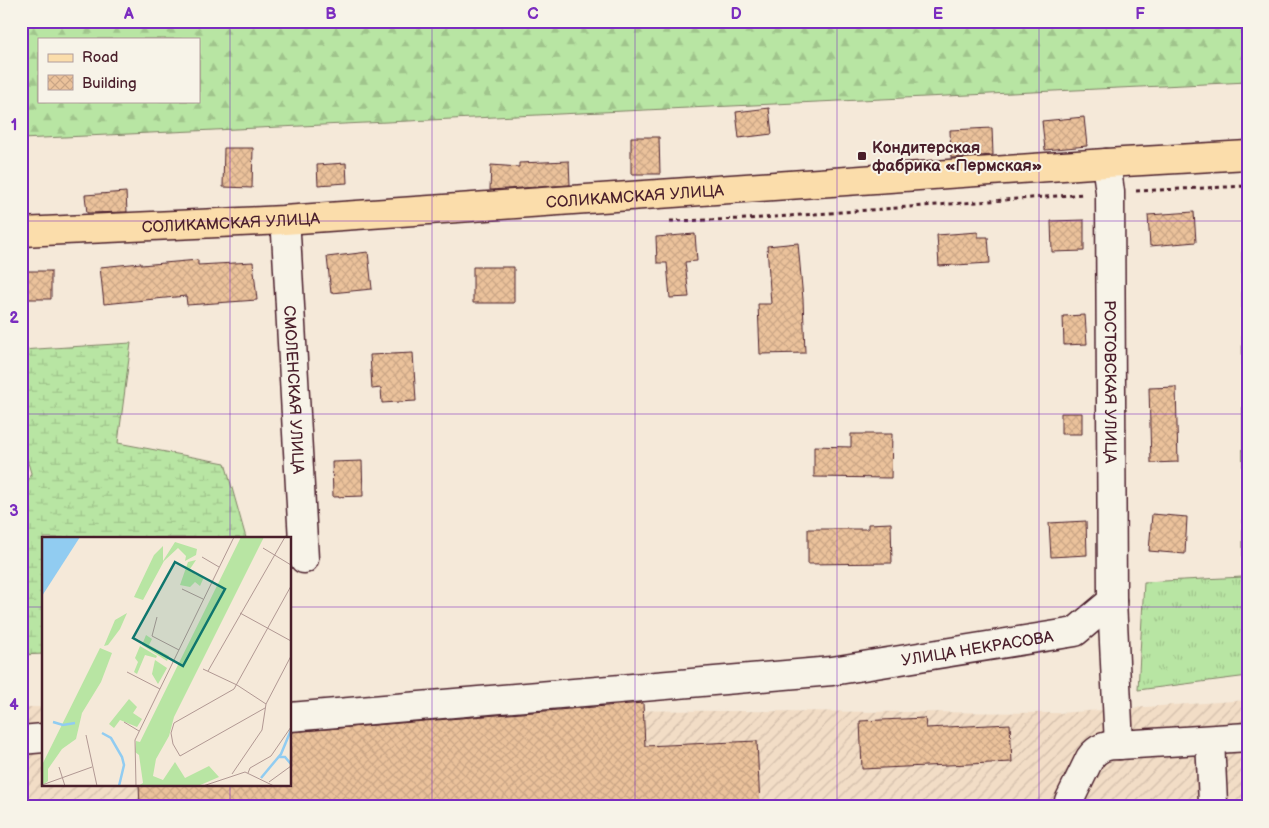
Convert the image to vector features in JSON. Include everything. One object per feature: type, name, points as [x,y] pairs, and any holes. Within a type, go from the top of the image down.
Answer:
[{"type":"main road","name":"СОЛИКАМСКАЯ УЛИЦА","points":[[21,232],[284,220],[1106,163],[1248,155]]},
{"type":"street","name":"РОСТОВСКАЯ УЛИЦА","points":[[1106,163],[1110,192],[1112,600],[1120,745]]},
{"type":"street","name":"СМОЛЕНСКАЯ УЛИЦА","points":[[284,220],[304,559]]},
{"type":"street","name":"УЛИЦА НЕКРАСОВА","points":[[291,717],[832,670],[1075,632],[1112,600]]},
{"type":"street","points":[[21,740],[42,738]]},
{"type":"street","points":[[1069,807],[1069,801],[1090,758],[1095,752],[1109,745],[1248,738]]},
{"type":"street","points":[[1210,740],[1213,803]]},
{"type":"shaded area","points":[[1248,700],[1248,807],[21,807],[21,707],[42,707],[42,786],[291,786],[291,708],[1058,713]]},
{"type":"green space","points":[[21,21],[1248,21],[1248,82],[21,139]]},
{"type":"green space","points":[[1242,252],[1248,252],[1248,676],[1138,690],[1144,582],[1243,577]]},
{"type":"green space","points":[[131,343],[118,443],[225,463],[246,537],[42,537],[42,654],[21,655],[21,500],[31,473],[21,439],[21,350]]},
{"type":"building","points":[[769,108],[772,134],[739,138],[736,112]]},
{"type":"building","points":[[1084,117],[1087,146],[1045,150],[1042,121]]},
{"type":"building","points":[[992,128],[993,155],[951,158],[950,130]]},
{"type":"building","points":[[631,137],[659,137],[660,174],[631,174]]},
{"type":"building","points":[[224,148],[253,148],[252,188],[223,187]]},
{"type":"building","points":[[569,161],[570,185],[490,190],[491,165],[519,167],[519,163]]},
{"type":"building","points":[[346,163],[347,183],[318,185],[317,165]]},
{"type":"building","points":[[126,192],[127,212],[87,213],[85,195]]},
{"type":"building","points":[[1194,212],[1196,242],[1150,246],[1148,215]]},
{"type":"building","points":[[1084,220],[1084,251],[1052,252],[1051,221]]},
{"type":"building","points":[[978,232],[978,237],[988,237],[990,263],[939,266],[937,235]]},
{"type":"building","points":[[695,234],[697,261],[685,262],[689,297],[670,298],[667,263],[657,263],[656,237]]},
{"type":"building","points":[[798,243],[805,353],[760,354],[758,304],[771,304],[767,246]]},
{"type":"building","points":[[368,252],[372,289],[331,293],[327,257]]},
{"type":"building","points":[[198,260],[198,265],[253,262],[257,300],[187,305],[186,296],[104,304],[100,267]]},
{"type":"building","points":[[473,267],[514,267],[514,303],[473,303]]},
{"type":"building","points":[[22,271],[51,271],[51,299],[22,299]]},
{"type":"building","points":[[1085,315],[1087,344],[1064,345],[1063,316]]},
{"type":"building","points":[[413,353],[416,401],[382,403],[381,388],[372,389],[370,355]]},
{"type":"building","points":[[1176,387],[1178,462],[1151,463],[1149,388]]},
{"type":"building","points":[[1061,413],[1082,413],[1082,434],[1061,434]]},
{"type":"building","points":[[851,434],[892,434],[891,478],[814,477],[814,446],[851,447]]},
{"type":"building","points":[[362,461],[363,496],[333,497],[332,462]]},
{"type":"building","points":[[1152,514],[1187,517],[1185,554],[1149,551]]},
{"type":"building","points":[[1086,521],[1087,555],[1051,557],[1049,523]]},
{"type":"building","points":[[891,523],[892,563],[808,564],[808,529],[868,529],[868,524]]},
{"type":"building","points":[[643,703],[645,746],[757,741],[760,807],[140,807],[139,786],[291,786],[291,732]]},
{"type":"building","points":[[925,718],[926,728],[1010,724],[1012,762],[862,769],[860,721]]},
{"type":"place","name":"Кондитерская фабрика «Пермская»","points":[[862,156]]}]
